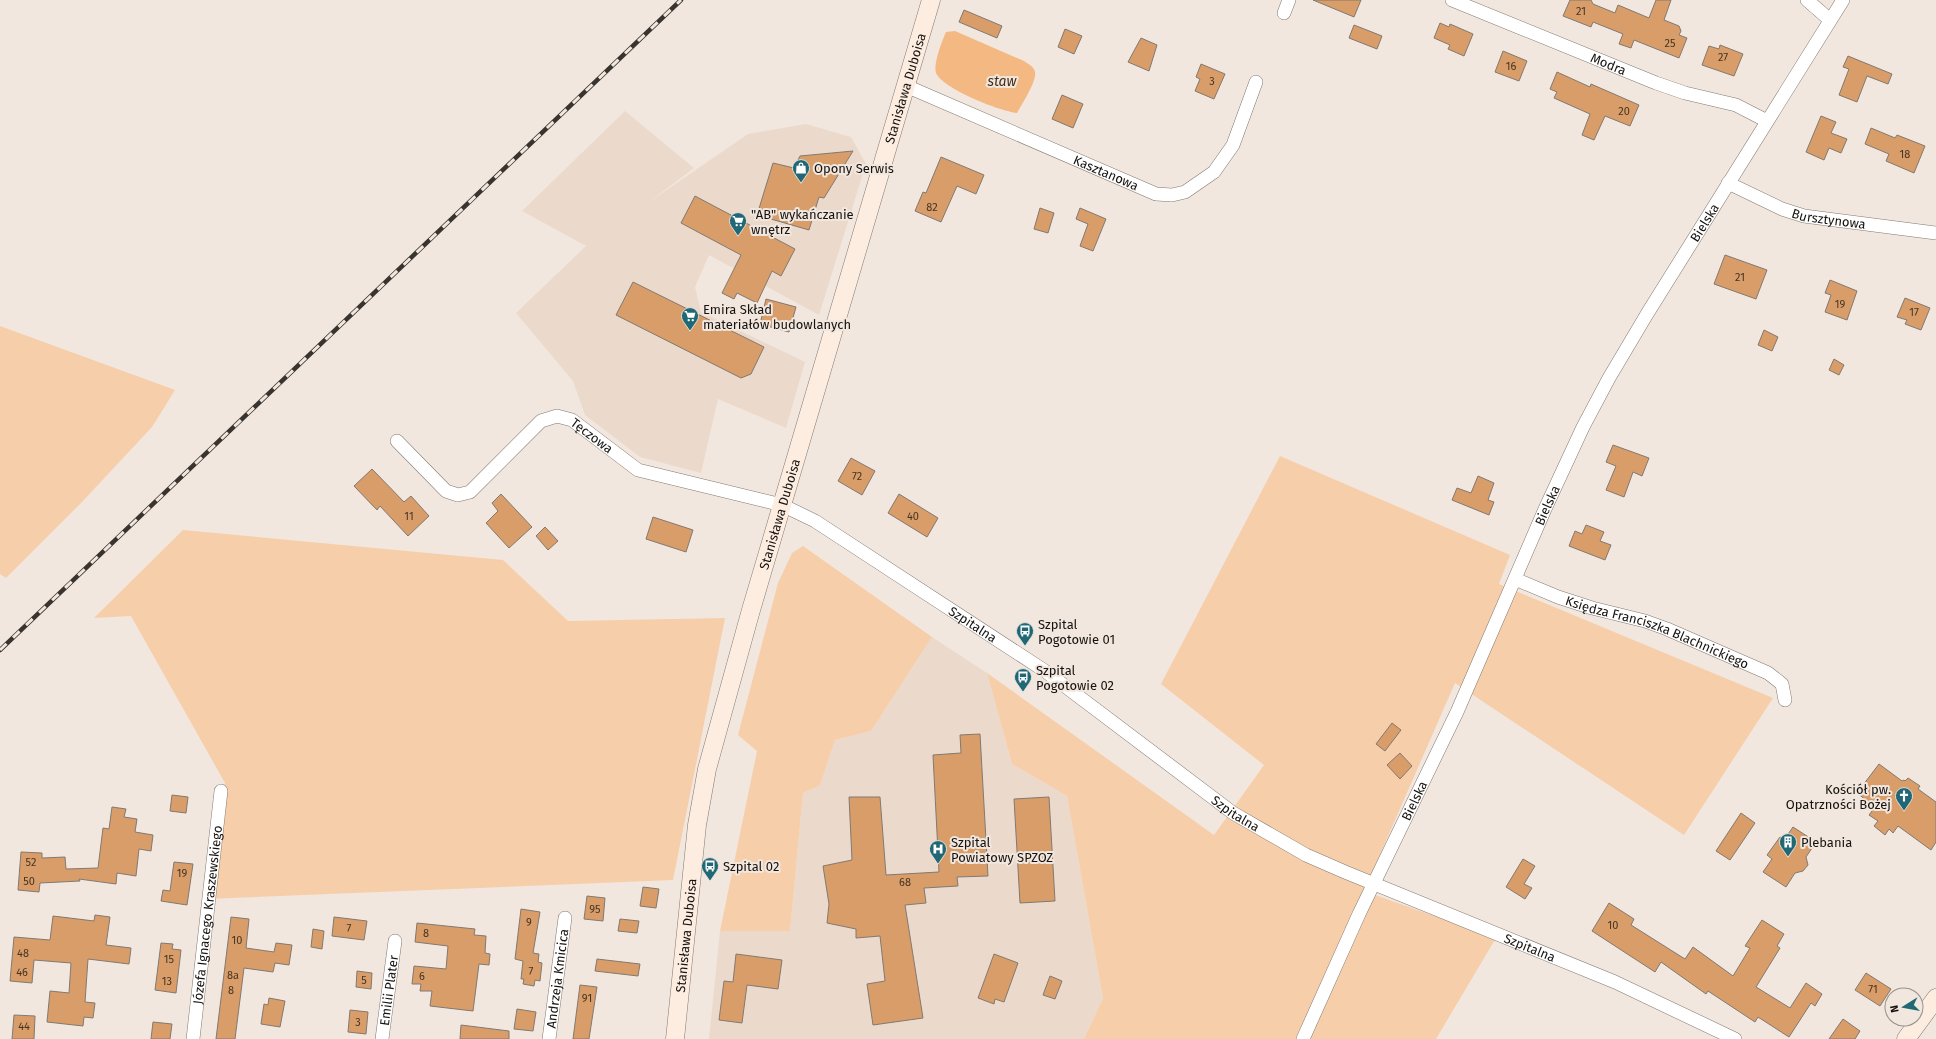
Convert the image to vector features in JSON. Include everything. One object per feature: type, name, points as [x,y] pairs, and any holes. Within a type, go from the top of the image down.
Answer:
[{"type":"street","name":"Stanisława Duboisa","points":[[675,1039],[697,825],[707,769],[782,505],[931,0]]},
{"type":"street","points":[[1284,13],[1289,0]]},
{"type":"street","name":"Modra","points":[[1452,0],[1656,83],[1685,93],[1736,105],[1767,121]]},
{"type":"street","points":[[1807,0],[1830,20]]},
{"type":"street","name":"Bielska","points":[[1304,1039],[1373,884],[1457,712],[1583,427],[1609,378],[1728,183],[1843,0]]},
{"type":"street","name":"Kasztanowa","points":[[906,86],[1156,194],[1172,195],[1185,192],[1214,172],[1233,145],[1256,82]]},
{"type":"street","name":"Bursztynowa","points":[[1728,183],[1782,209],[1804,216],[1936,232]]},
{"type":"street","name":"Tęczowa","points":[[397,441],[446,491],[458,495],[470,492],[541,421],[557,416],[572,420],[638,470],[782,505]]},
{"type":"street","name":"Szpitalna","points":[[782,505],[815,521],[1046,671],[1233,813],[1306,855],[1373,884],[1600,976],[1735,1039]]},
{"type":"street","name":"Księdza Franciszka Blachnickiego","points":[[1515,579],[1558,597],[1592,608],[1646,621],[1768,673],[1782,684],[1785,700]]},
{"type":"street","name":"Józefa Ignacego Kraszewskiego","points":[[193,1039],[221,791]]},
{"type":"street","name":"Andrzeja Kmicica","points":[[549,1039],[564,918]]},
{"type":"street","name":"Emilii Plater","points":[[382,1039],[395,941]]},
{"type":"street","points":[[1906,1039],[1936,998]]},
{"type":"shaded area","points":[[625,111],[694,168],[649,202],[748,134],[806,124],[851,137],[866,164],[819,315],[709,255],[695,287],[701,312],[805,362],[786,428],[718,399],[701,473],[640,457],[585,415],[573,381],[516,313],[586,246],[522,211]]},
{"type":"shaded area","points":[[0,326],[175,390],[152,427],[81,503],[6,578],[0,574]]},
{"type":"shaded area","points":[[1280,456],[1510,555],[1499,584],[1773,698],[1684,835],[1455,683],[1364,891],[1496,938],[1436,1039],[1084,1039],[1103,998],[1067,796],[1012,764],[987,673],[1214,835],[1264,765],[1161,684]]},
{"type":"shaded area","points":[[183,530],[503,560],[568,621],[725,618],[673,880],[207,899],[225,783],[131,616],[94,618]]},
{"type":"shaded area","points":[[803,546],[932,637],[871,731],[835,740],[820,785],[803,793],[790,931],[720,931],[757,751],[738,735],[778,583],[792,553]]},
{"type":"shaded area","name":"Szpital Powiatowy SPZOZ","points":[[932,637],[987,673],[1012,764],[1067,796],[1103,998],[1084,1039],[709,1039],[720,931],[790,931],[803,793],[820,784],[835,740],[871,731]]},
{"type":"water","name":"staw","points":[[955,31],[1031,65],[1035,72],[1034,81],[1017,113],[986,104],[960,92],[949,86],[936,73],[935,69],[937,58],[946,32]]},
{"type":"building","points":[[1313,0],[1361,0],[1354,17]]},
{"type":"building","points":[[1570,0],[1591,0],[1593,4],[1615,13],[1618,5],[1649,18],[1656,0],[1671,0],[1664,20],[1679,26],[1681,31],[1679,35],[1687,38],[1679,58],[1634,40],[1631,48],[1619,44],[1623,34],[1593,22],[1591,27],[1563,16]]},
{"type":"building","points":[[964,10],[1002,26],[997,38],[959,22]]},
{"type":"building","points":[[1440,23],[1449,27],[1450,24],[1473,34],[1464,56],[1448,49],[1450,45],[1434,38]]},
{"type":"building","points":[[1354,25],[1382,36],[1377,49],[1349,38]]},
{"type":"building","points":[[1065,29],[1082,36],[1074,54],[1058,47]]},
{"type":"building","points":[[1141,38],[1157,45],[1149,71],[1128,62]]},
{"type":"building","points":[[1720,45],[1743,54],[1734,76],[1702,65],[1709,46],[1719,49]]},
{"type":"building","points":[[1503,51],[1527,61],[1519,81],[1495,72]]},
{"type":"building","points":[[1848,56],[1892,74],[1888,84],[1867,76],[1857,102],[1839,95],[1849,69],[1843,67]]},
{"type":"building","points":[[1201,64],[1225,74],[1214,99],[1195,91],[1200,79],[1196,77]]},
{"type":"building","points":[[1557,72],[1590,87],[1591,84],[1639,105],[1630,126],[1605,116],[1594,140],[1582,135],[1590,114],[1554,98],[1557,92],[1550,89]]},
{"type":"building","points":[[1062,95],[1083,104],[1073,128],[1052,119]]},
{"type":"building","points":[[1821,116],[1836,122],[1831,133],[1847,139],[1841,153],[1829,148],[1824,160],[1806,152]]},
{"type":"building","points":[[1871,128],[1895,138],[1897,135],[1925,146],[1914,173],[1886,161],[1889,154],[1865,144]]},
{"type":"building","name":"Opony Serwis","points":[[853,151],[824,198],[819,197],[809,230],[757,215],[773,163],[794,168],[800,156]]},
{"type":"building","points":[[941,157],[984,175],[976,194],[957,186],[941,222],[915,211],[923,192],[926,193]]},
{"type":"building","name":"\"AB\" wykańczanie wnętrz","points":[[695,196],[795,249],[781,276],[772,271],[757,303],[737,293],[734,299],[722,293],[741,255],[681,223]]},
{"type":"building","points":[[1040,208],[1054,213],[1048,233],[1034,229]]},
{"type":"building","points":[[1080,208],[1106,219],[1093,251],[1080,246],[1088,224],[1076,219]]},
{"type":"building","points":[[1725,255],[1767,270],[1756,299],[1714,284]]},
{"type":"building","points":[[1830,280],[1857,291],[1847,320],[1825,312],[1831,295],[1825,293]]},
{"type":"building","name":"Emira Skład materiałów budowlanych","points":[[633,282],[764,347],[751,374],[741,378],[616,315]]},
{"type":"building","points":[[1905,298],[1930,308],[1921,330],[1905,324],[1907,320],[1897,317]]},
{"type":"building","points":[[766,299],[796,307],[789,332],[760,324]]},
{"type":"building","points":[[1764,330],[1778,337],[1772,351],[1758,345]]},
{"type":"building","points":[[1834,359],[1844,365],[1839,375],[1829,370]]},
{"type":"building","points":[[1613,445],[1649,458],[1642,476],[1633,472],[1624,497],[1606,490],[1616,466],[1606,462]]},
{"type":"building","points":[[851,458],[875,471],[862,495],[838,481]]},
{"type":"building","points":[[372,469],[404,502],[411,496],[429,516],[408,536],[380,506],[377,510],[354,486]]},
{"type":"building","points":[[1478,476],[1494,483],[1488,500],[1494,502],[1489,515],[1452,500],[1457,488],[1471,493]]},
{"type":"building","points":[[501,494],[532,527],[509,548],[486,523],[498,511],[492,503]]},
{"type":"building","points":[[899,494],[938,518],[927,537],[888,513]]},
{"type":"building","points":[[653,517],[693,530],[686,552],[646,539]]},
{"type":"building","points":[[1586,525],[1604,532],[1600,541],[1611,545],[1605,560],[1569,546],[1575,531],[1582,534]]},
{"type":"building","points":[[545,527],[558,541],[548,550],[536,536]]},
{"type":"building","points":[[1392,723],[1401,730],[1385,751],[1376,744]]},
{"type":"building","points":[[980,734],[988,876],[957,877],[958,886],[924,888],[926,903],[905,905],[923,1018],[873,1025],[867,984],[885,981],[880,936],[856,938],[856,929],[827,923],[829,904],[823,866],[852,860],[849,797],[880,797],[886,875],[939,872],[933,755],[961,753],[960,735]]},
{"type":"building","points":[[1400,753],[1412,766],[1400,779],[1387,765]]},
{"type":"building","name":"Kościół pw. Opatrzności Bożej","points":[[1879,764],[1902,781],[1905,781],[1908,778],[1920,786],[1918,789],[1936,802],[1936,842],[1931,850],[1898,826],[1893,833],[1889,829],[1885,835],[1874,826],[1878,821],[1869,815],[1875,807],[1857,793]]},
{"type":"building","points":[[172,795],[188,797],[186,813],[170,811]]},
{"type":"building","points":[[1049,797],[1055,901],[1020,903],[1014,799]]},
{"type":"building","points":[[112,807],[126,809],[124,817],[137,819],[135,832],[153,835],[151,851],[139,849],[136,876],[117,873],[116,884],[79,879],[80,881],[40,883],[39,892],[18,890],[21,852],[42,853],[42,858],[65,857],[66,869],[98,868],[103,828],[109,829]]},
{"type":"building","points":[[1741,813],[1755,823],[1730,860],[1716,851]]},
{"type":"building","name":"Plebania","points":[[1793,827],[1816,842],[1806,857],[1808,865],[1803,871],[1795,873],[1786,887],[1763,872],[1772,859],[1767,855],[1780,837],[1784,840]]},
{"type":"building","points":[[1523,859],[1535,866],[1524,884],[1532,888],[1525,899],[1506,887]]},
{"type":"building","points":[[174,862],[193,864],[187,905],[161,901],[163,890],[170,891]]},
{"type":"building","points":[[643,887],[659,889],[656,908],[640,906]]},
{"type":"building","points":[[587,896],[605,898],[603,921],[584,919]]},
{"type":"building","points":[[1609,903],[1634,919],[1631,925],[1685,959],[1693,947],[1733,976],[1750,948],[1745,946],[1762,920],[1784,934],[1777,946],[1780,948],[1756,987],[1790,1008],[1806,983],[1822,994],[1815,1006],[1811,1003],[1789,1037],[1758,1017],[1755,1022],[1708,991],[1706,994],[1661,962],[1655,972],[1592,931]]},
{"type":"building","points":[[521,909],[540,912],[533,953],[539,954],[538,962],[542,963],[540,981],[535,980],[534,986],[523,984],[524,979],[521,979],[523,961],[515,959]]},
{"type":"building","points":[[95,915],[110,917],[106,945],[131,948],[129,964],[88,959],[85,1002],[95,1003],[93,1018],[84,1017],[83,1026],[47,1022],[50,991],[69,993],[71,963],[34,960],[32,983],[10,981],[14,937],[50,940],[53,916],[94,921]]},
{"type":"building","points":[[231,917],[249,919],[246,948],[274,952],[276,943],[292,945],[289,965],[275,963],[273,972],[244,968],[235,1039],[216,1039]]},
{"type":"building","points":[[334,917],[367,921],[364,940],[332,936]]},
{"type":"building","points":[[620,919],[639,921],[637,933],[618,931]]},
{"type":"building","points":[[417,923],[475,929],[474,935],[486,936],[485,953],[490,954],[489,965],[479,964],[473,1011],[430,1006],[432,991],[420,991],[421,984],[412,984],[414,966],[446,969],[448,946],[415,942]]},
{"type":"building","points":[[313,929],[324,931],[322,949],[311,947]]},
{"type":"building","points":[[161,943],[173,944],[172,949],[181,950],[176,993],[155,990]]},
{"type":"building","points":[[736,954],[782,960],[778,989],[747,985],[742,1023],[719,1020],[724,981],[733,982]]},
{"type":"building","points":[[994,954],[1018,963],[1004,1002],[995,999],[994,1004],[978,998]]},
{"type":"building","points":[[597,959],[640,964],[638,976],[595,971]]},
{"type":"building","points":[[357,971],[372,973],[371,989],[356,987]]},
{"type":"building","points":[[1866,973],[1888,987],[1884,987],[1884,1000],[1880,1006],[1855,990]]},
{"type":"building","points":[[1050,976],[1062,981],[1055,999],[1043,995]]},
{"type":"building","points":[[580,985],[597,987],[589,1039],[573,1039]]},
{"type":"building","points":[[269,998],[285,1001],[280,1027],[261,1024],[264,1004],[268,1005]]},
{"type":"building","points":[[517,1009],[536,1012],[533,1031],[514,1029]]},
{"type":"building","points":[[350,1010],[368,1012],[366,1034],[348,1032]]},
{"type":"building","points":[[14,1015],[35,1016],[34,1039],[12,1039]]},
{"type":"building","points":[[1843,1019],[1860,1031],[1855,1039],[1829,1039]]},
{"type":"building","points":[[153,1022],[172,1024],[170,1039],[151,1039]]},
{"type":"building","points":[[461,1025],[509,1031],[509,1039],[460,1039]]},
{"type":"railway","points":[[0,650],[681,0]]},
{"type":"place","name":"Opony Serwis","points":[[801,183]]},
{"type":"place","name":"\"AB\" wykańczanie wnętrz","points":[[738,236]]},
{"type":"place","name":"Emira Skład materiałów budowlanych","points":[[690,331]]},
{"type":"place","name":"Szpital Pogotowie 01","points":[[1025,646]]},
{"type":"place","name":"Szpital Pogotowie 02","points":[[1023,692]]},
{"type":"place","name":"Kościół pw. Opatrzności Bożej","points":[[1904,811]]},
{"type":"place","name":"Plebania","points":[[1788,857]]},
{"type":"place","name":"Szpital Powiatowy SPZOZ","points":[[938,864]]},
{"type":"place","name":"Szpital 02","points":[[710,881]]}]
